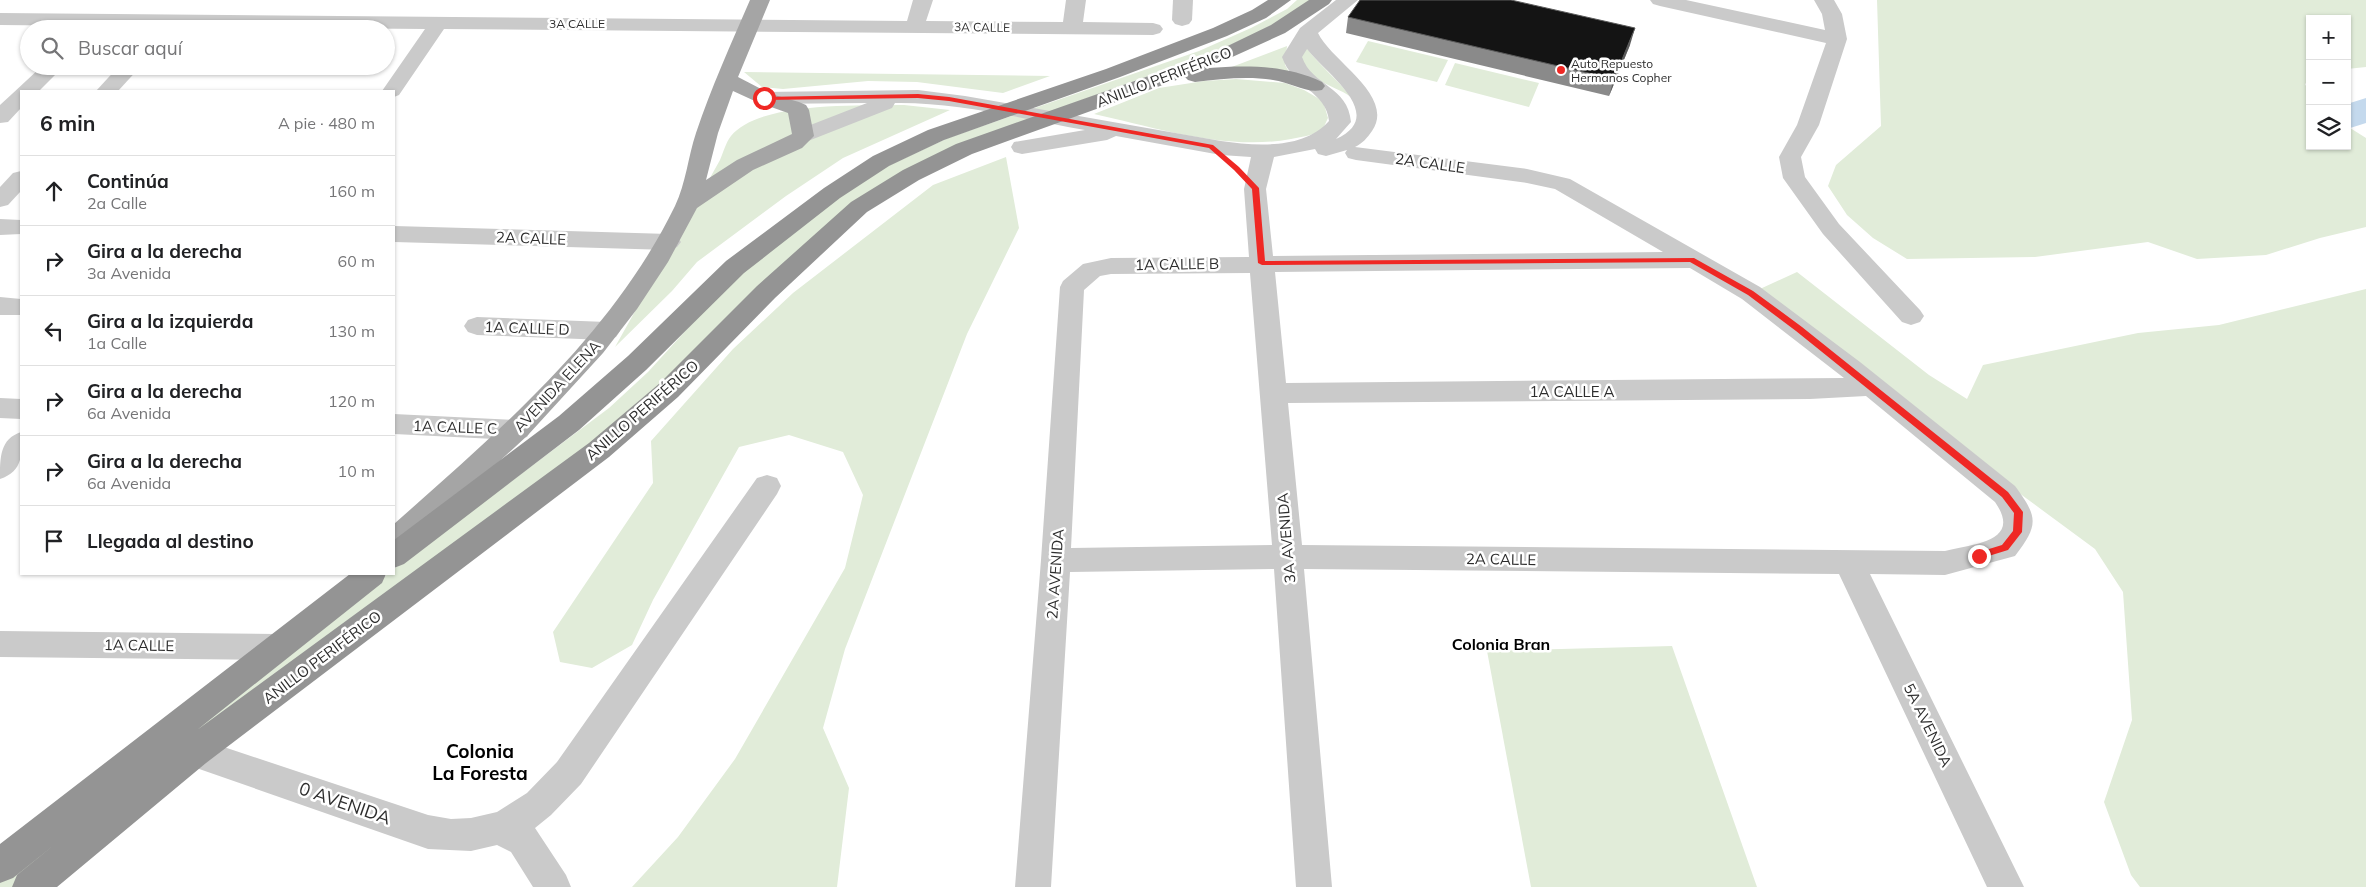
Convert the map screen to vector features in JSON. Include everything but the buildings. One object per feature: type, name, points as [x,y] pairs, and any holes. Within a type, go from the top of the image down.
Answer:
[{"type":"highway","name":"ANILLO PERIFÉRICO","points":[[395,555],[569,423],[637,363],[735,267],[832,193],[881,161],[936,135],[1113,73],[1220,32],[1259,14],[1281,0]]},
{"type":"highway","name":"ANILLO PERIFÉRICO","points":[[30,887],[194,752],[600,450],[669,390],[766,292],[859,207],[911,175],[964,149],[1218,58],[1253,42],[1303,14],[1322,0]]},
{"type":"highway","points":[[1156,81],[1236,63],[1307,32]]},
{"type":"highway","points":[[1156,81],[1215,74],[1253,73],[1290,77],[1315,86]]},
{"type":"highway","points":[[0,866],[277,646],[370,575]]},
{"type":"main road","name":"AVENIDA ELENA","points":[[395,540],[517,430],[577,368],[642,284],[669,242],[688,203],[712,118],[760,0]]},
{"type":"main road","points":[[688,203],[746,165],[794,143],[803,136],[798,110],[792,106],[764,98],[727,80]]},
{"type":"main road","points":[[712,118],[764,98]]},
{"type":"main road","points":[[699,160],[712,163],[746,165]]},
{"type":"main road","points":[[277,646],[357,575]]},
{"type":"street","points":[[176,20],[196,0]]},
{"type":"street","points":[[915,26],[923,0]]},
{"type":"street","points":[[1072,28],[1076,0]]},
{"type":"street","points":[[1182,20],[1183,0]]},
{"type":"street","points":[[764,98],[918,96],[1102,125],[1211,146],[1264,151],[1290,148],[1322,138],[1333,132],[1340,122],[1339,111],[1334,101],[1299,73],[1293,61],[1294,53],[1307,32],[1348,0]]},
{"type":"street","points":[[1660,0],[1837,39]]},
{"type":"street","points":[[1824,0],[1832,14],[1837,39],[1808,125],[1790,157],[1794,178],[1831,229],[1911,316]]},
{"type":"street","name":"3A CALLE","points":[[395,22],[439,22],[483,15],[749,24],[1154,29]]},
{"type":"street","name":"3A CALLE","points":[[0,19],[20,20]]},
{"type":"street","points":[[393,90],[439,22]]},
{"type":"street","points":[[1290,148],[1313,151],[1336,146],[1355,138],[1362,132],[1368,118],[1366,105],[1357,90],[1317,53],[1307,32]]},
{"type":"street","points":[[28,90],[44,75]]},
{"type":"street","points":[[107,90],[122,75]]},
{"type":"street","points":[[803,136],[855,114],[918,96]]},
{"type":"street","points":[[0,117],[20,98]]},
{"type":"street","points":[[1022,147],[1126,130]]},
{"type":"street","points":[[1211,146],[1237,168],[1255,188]]},
{"type":"street","name":"3A AVENIDA","points":[[1264,151],[1255,188],[1288,557],[1314,887]]},
{"type":"street","name":"2A CALLE","points":[[1056,560],[1288,557],[1945,563],[2005,548],[2017,532],[2018,512],[2005,494],[1872,386],[1751,293],[1692,260],[1610,209],[1562,184],[1527,176],[1356,153]]},
{"type":"street","points":[[0,200],[20,179]]},
{"type":"street","points":[[0,227],[20,227]]},
{"type":"street","name":"2A CALLE","points":[[395,234],[669,242]]},
{"type":"street","points":[[1262,263],[1692,260]]},
{"type":"street","name":"1A CALLE B","points":[[1092,270],[1111,266],[1262,263]]},
{"type":"street","name":"2A AVENIDA","points":[[1033,887],[1056,560],[1072,287],[1092,270]]},
{"type":"street","points":[[0,306],[20,307]]},
{"type":"street","name":"1A CALLE D","points":[[477,326],[607,331]]},
{"type":"street","name":"1A CALLE A","points":[[1272,392],[1800,389],[1872,386]]},
{"type":"street","points":[[0,408],[20,409]]},
{"type":"street","name":"1A CALLE C","points":[[395,424],[517,430]]},
{"type":"street","points":[[0,468],[20,443]]},
{"type":"street","name":"0 AVENIDA","points":[[194,752],[428,832],[447,836],[461,836],[499,828],[524,818],[553,792],[569,773],[767,486]]},
{"type":"street","name":"5A AVENIDA","points":[[1849,563],[2006,887]]},
{"type":"street","name":"1A CALLE","points":[[0,644],[277,646]]},
{"type":"street","points":[[499,828],[523,840],[553,887]]},
{"type":"green space","points":[[1297,0],[1310,0],[1295,12],[1259,32],[1208,55],[1068,105],[903,171],[664,386],[14,887],[0,887],[0,876],[287,649],[387,575],[395,575],[395,568],[609,408],[648,372],[741,270],[837,196],[888,166],[948,138],[1199,51],[1251,28],[1287,9]]},
{"type":"green space","points":[[1877,0],[2366,0],[2366,67],[2351,69],[2351,15],[2306,15],[2305,84],[2306,150],[2351,150],[2351,129],[2366,138],[2366,227],[2320,238],[2266,255],[2197,259],[2148,242],[2035,257],[1907,259],[1873,238],[1847,215],[1828,186],[1836,165],[1881,126]]},
{"type":"green space","points":[[1368,41],[1448,60],[1437,82],[1356,62]]},
{"type":"green space","points":[[1287,46],[1285,65],[1289,72],[1229,68]]},
{"type":"green space","points":[[1305,46],[1351,97],[1315,78],[1309,72],[1300,56]]},
{"type":"green space","points":[[1455,63],[1539,83],[1529,107],[1445,85]]},
{"type":"green space","points":[[744,72],[1050,76],[1003,93],[917,82],[868,81],[783,89],[762,87]]},
{"type":"green space","points":[[1236,79],[1285,83],[1304,90],[1323,101],[1328,118],[1325,125],[1318,132],[1303,137],[1266,142],[1242,142],[1192,136],[1094,114],[1159,88],[1204,81]]},
{"type":"green space","points":[[904,105],[950,110],[843,158],[786,196],[697,262],[672,291],[615,347],[720,160],[731,136],[745,125],[764,117],[787,111],[838,106]]},
{"type":"green space","points":[[1006,157],[1019,228],[967,334],[845,649],[823,728],[849,788],[837,887],[632,887],[678,837],[735,759],[845,568],[863,495],[843,452],[789,435],[739,447],[653,600],[632,645],[592,668],[560,662],[553,632],[653,483],[651,441],[733,349],[793,293],[933,185]]},
{"type":"green space","points":[[1797,272],[1929,375],[1967,399],[1983,365],[2138,333],[2219,325],[2366,289],[2366,887],[2140,887],[2131,875],[2104,802],[2132,720],[2123,592],[2095,549],[1749,294]]},
{"type":"green space","points":[[1672,646],[1757,887],[1531,887],[1487,651]]},
{"type":"waterway","points":[[2351,116],[2366,109]]},
{"type":"place","name":"Auto Repuesto Hermanos Copher","points":[[1561,70]]},
{"type":"district","name":"Colonia Bran","points":[[1501,644]]},
{"type":"district","name":"Colonia La Foresta","points":[[480,762]]},
{"type":"route","points":[[764,98],[918,96],[949,99],[1211,146],[1237,168],[1255,188],[1262,263],[1692,260],[1751,293],[1851,369],[2005,494],[2018,512],[2017,532],[2005,548],[1979,556]]}]
